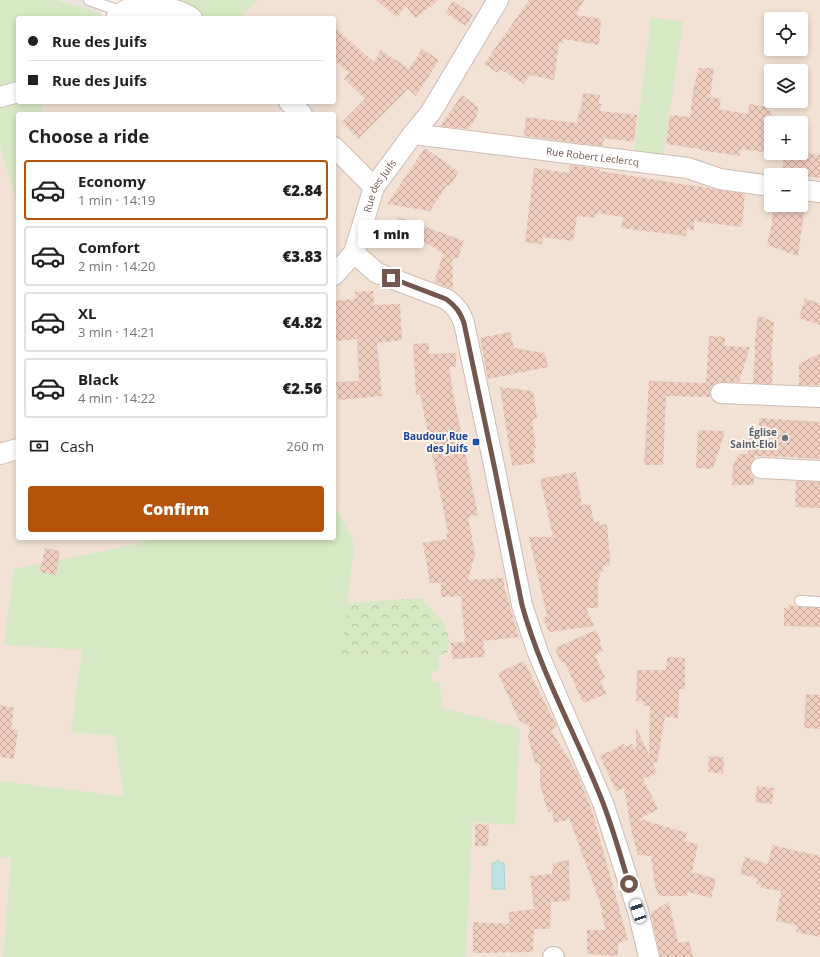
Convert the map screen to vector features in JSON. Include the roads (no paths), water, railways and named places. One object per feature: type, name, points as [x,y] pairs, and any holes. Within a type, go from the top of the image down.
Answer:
[{"type":"street","name":"Rue des Juifs","points":[[354,253],[374,187],[435,106],[498,0]]},
{"type":"street","points":[[120,15],[135,7],[163,7],[188,14],[190,16]]},
{"type":"street","points":[[0,97],[16,93]]},
{"type":"street","points":[[291,104],[300,112]]},
{"type":"street","name":"Rue Robert Leclercq","points":[[413,134],[688,168],[720,179],[764,185]]},
{"type":"street","points":[[336,149],[374,187]]},
{"type":"street","points":[[808,191],[820,192]]},
{"type":"street","points":[[336,273],[354,253],[377,273],[446,299],[454,304],[460,312],[464,323],[526,621],[538,653],[603,803],[638,911],[649,957]]},
{"type":"street","points":[[721,393],[820,397]]},
{"type":"street","points":[[0,454],[16,449]]},
{"type":"street","points":[[761,468],[820,471]]},
{"type":"lane","points":[[90,0],[120,15]]},
{"type":"lane","points":[[800,601],[820,602]]},
{"type":"water","points":[[498,860],[499,863],[504,863],[505,889],[492,889],[492,863],[495,863]]},
{"type":"place","name":"Église Saint-Eloi","points":[[785,438]]},
{"type":"place","name":"Baudour Rue des Juifs","points":[[476,442]]}]
